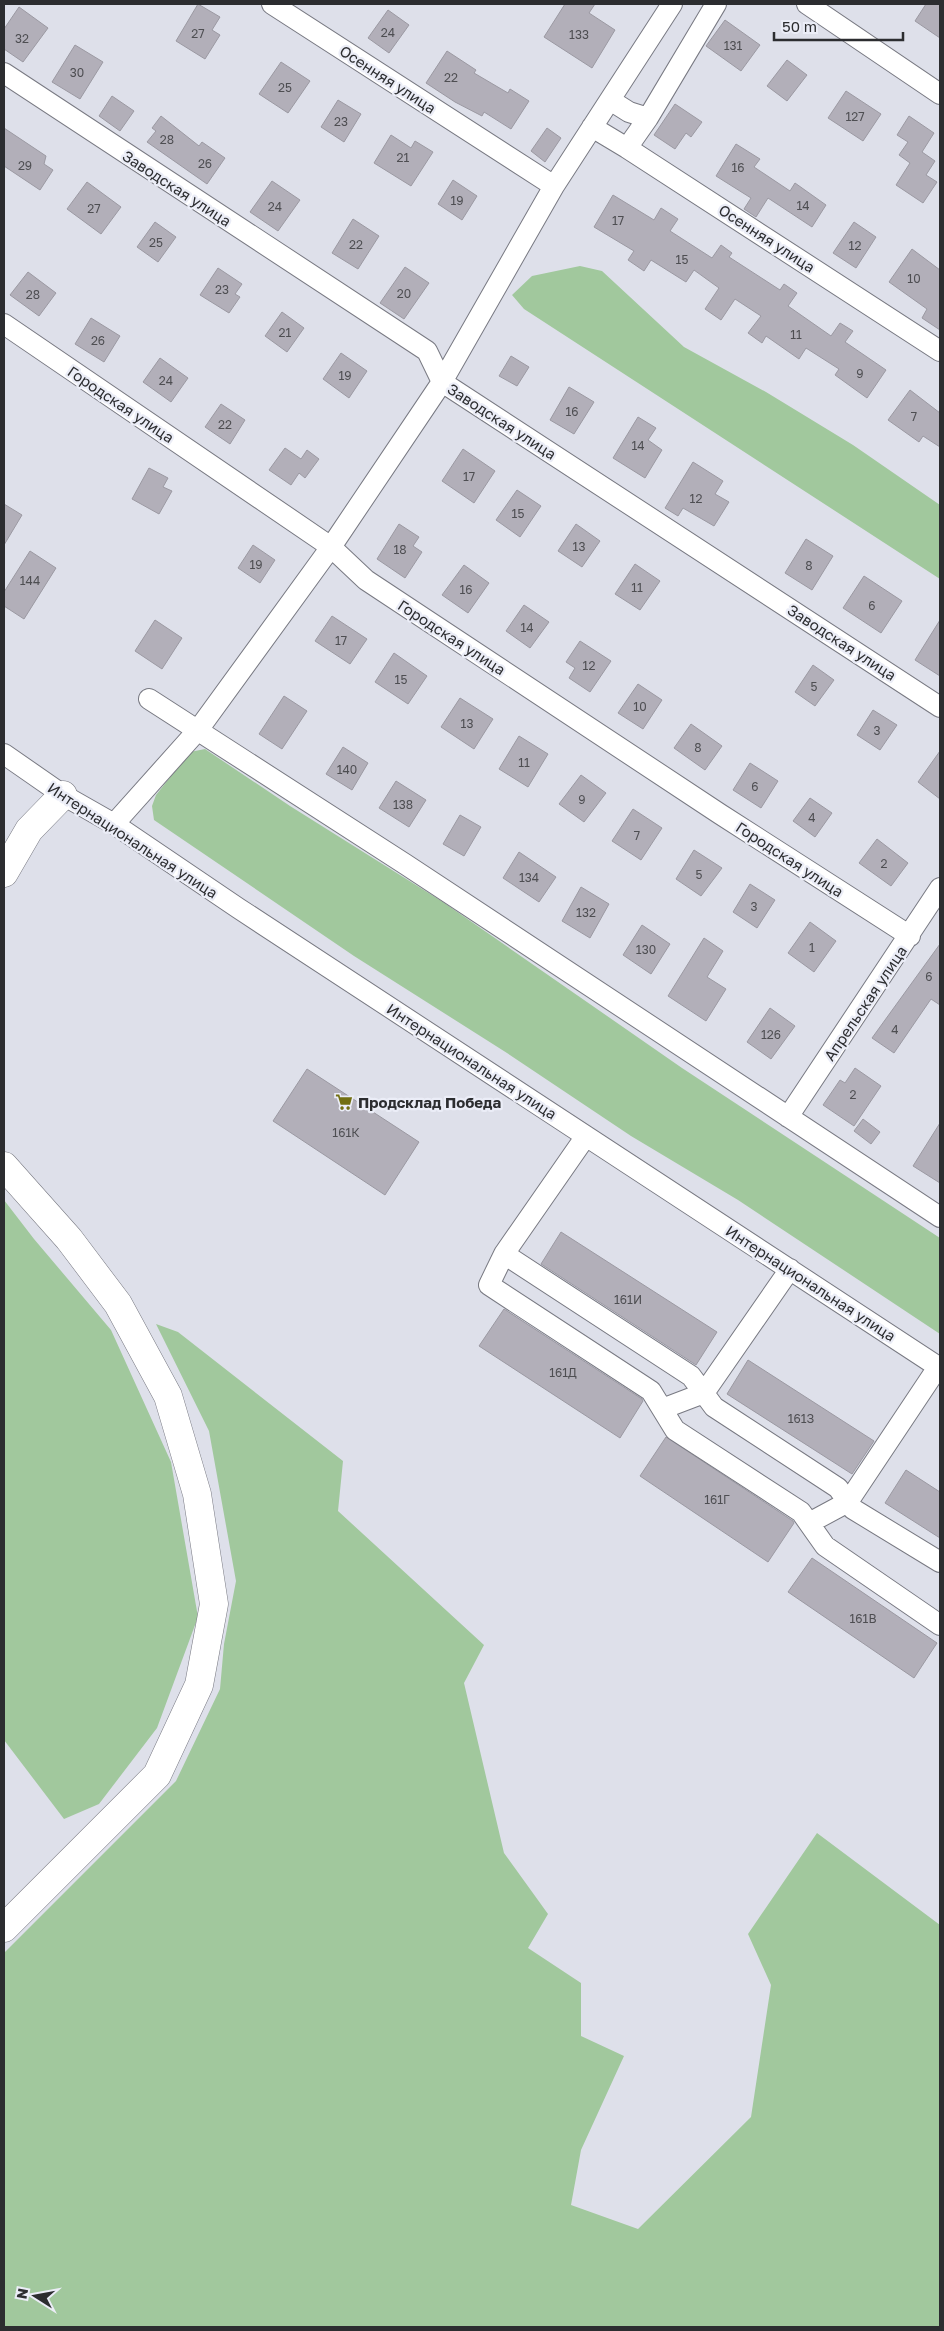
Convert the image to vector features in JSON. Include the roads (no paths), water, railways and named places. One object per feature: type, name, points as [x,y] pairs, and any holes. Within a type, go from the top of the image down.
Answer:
[{"type":"street","name":"Осенняя улица","points":[[272,4],[554,186]]},
{"type":"street","points":[[114,824],[198,730],[331,547],[442,382],[554,186],[672,4]]},
{"type":"street","points":[[627,148],[648,118],[716,4]]},
{"type":"street","points":[[807,4],[940,94]]},
{"type":"street","name":"Заводская улица","points":[[4,73],[427,351],[442,382],[940,706]]},
{"type":"street","points":[[610,100],[629,112],[648,118]]},
{"type":"street","name":"Осенняя улица","points":[[592,128],[627,148],[940,351]]},
{"type":"street","name":"Городская улица","points":[[4,324],[331,547],[366,580],[720,814],[910,936]]},
{"type":"street","points":[[149,699],[405,864],[940,1217]]},
{"type":"street","name":"Интернациональная улица","points":[[4,754],[63,795],[114,824],[939,1367]]},
{"type":"street","points":[[4,873],[29,830],[63,795]]},
{"type":"street","name":"Апрельская улица","points":[[788,1117],[910,936],[940,888]]},
{"type":"street","points":[[586,1136],[504,1254],[488,1285],[651,1391],[674,1430],[801,1512],[825,1546],[940,1624]]},
{"type":"street","points":[[4,1166],[69,1239],[118,1304],[168,1396],[197,1494],[214,1604],[199,1685],[157,1775],[4,1928]]},
{"type":"street","points":[[504,1254],[691,1376],[714,1407],[838,1488],[853,1509],[940,1562]]},
{"type":"street","points":[[662,1410],[704,1393],[790,1269]]},
{"type":"street","points":[[809,1523],[848,1502],[939,1367]]},
{"type":"place","name":"Продсклад Победа","points":[[344,1102]]}]
